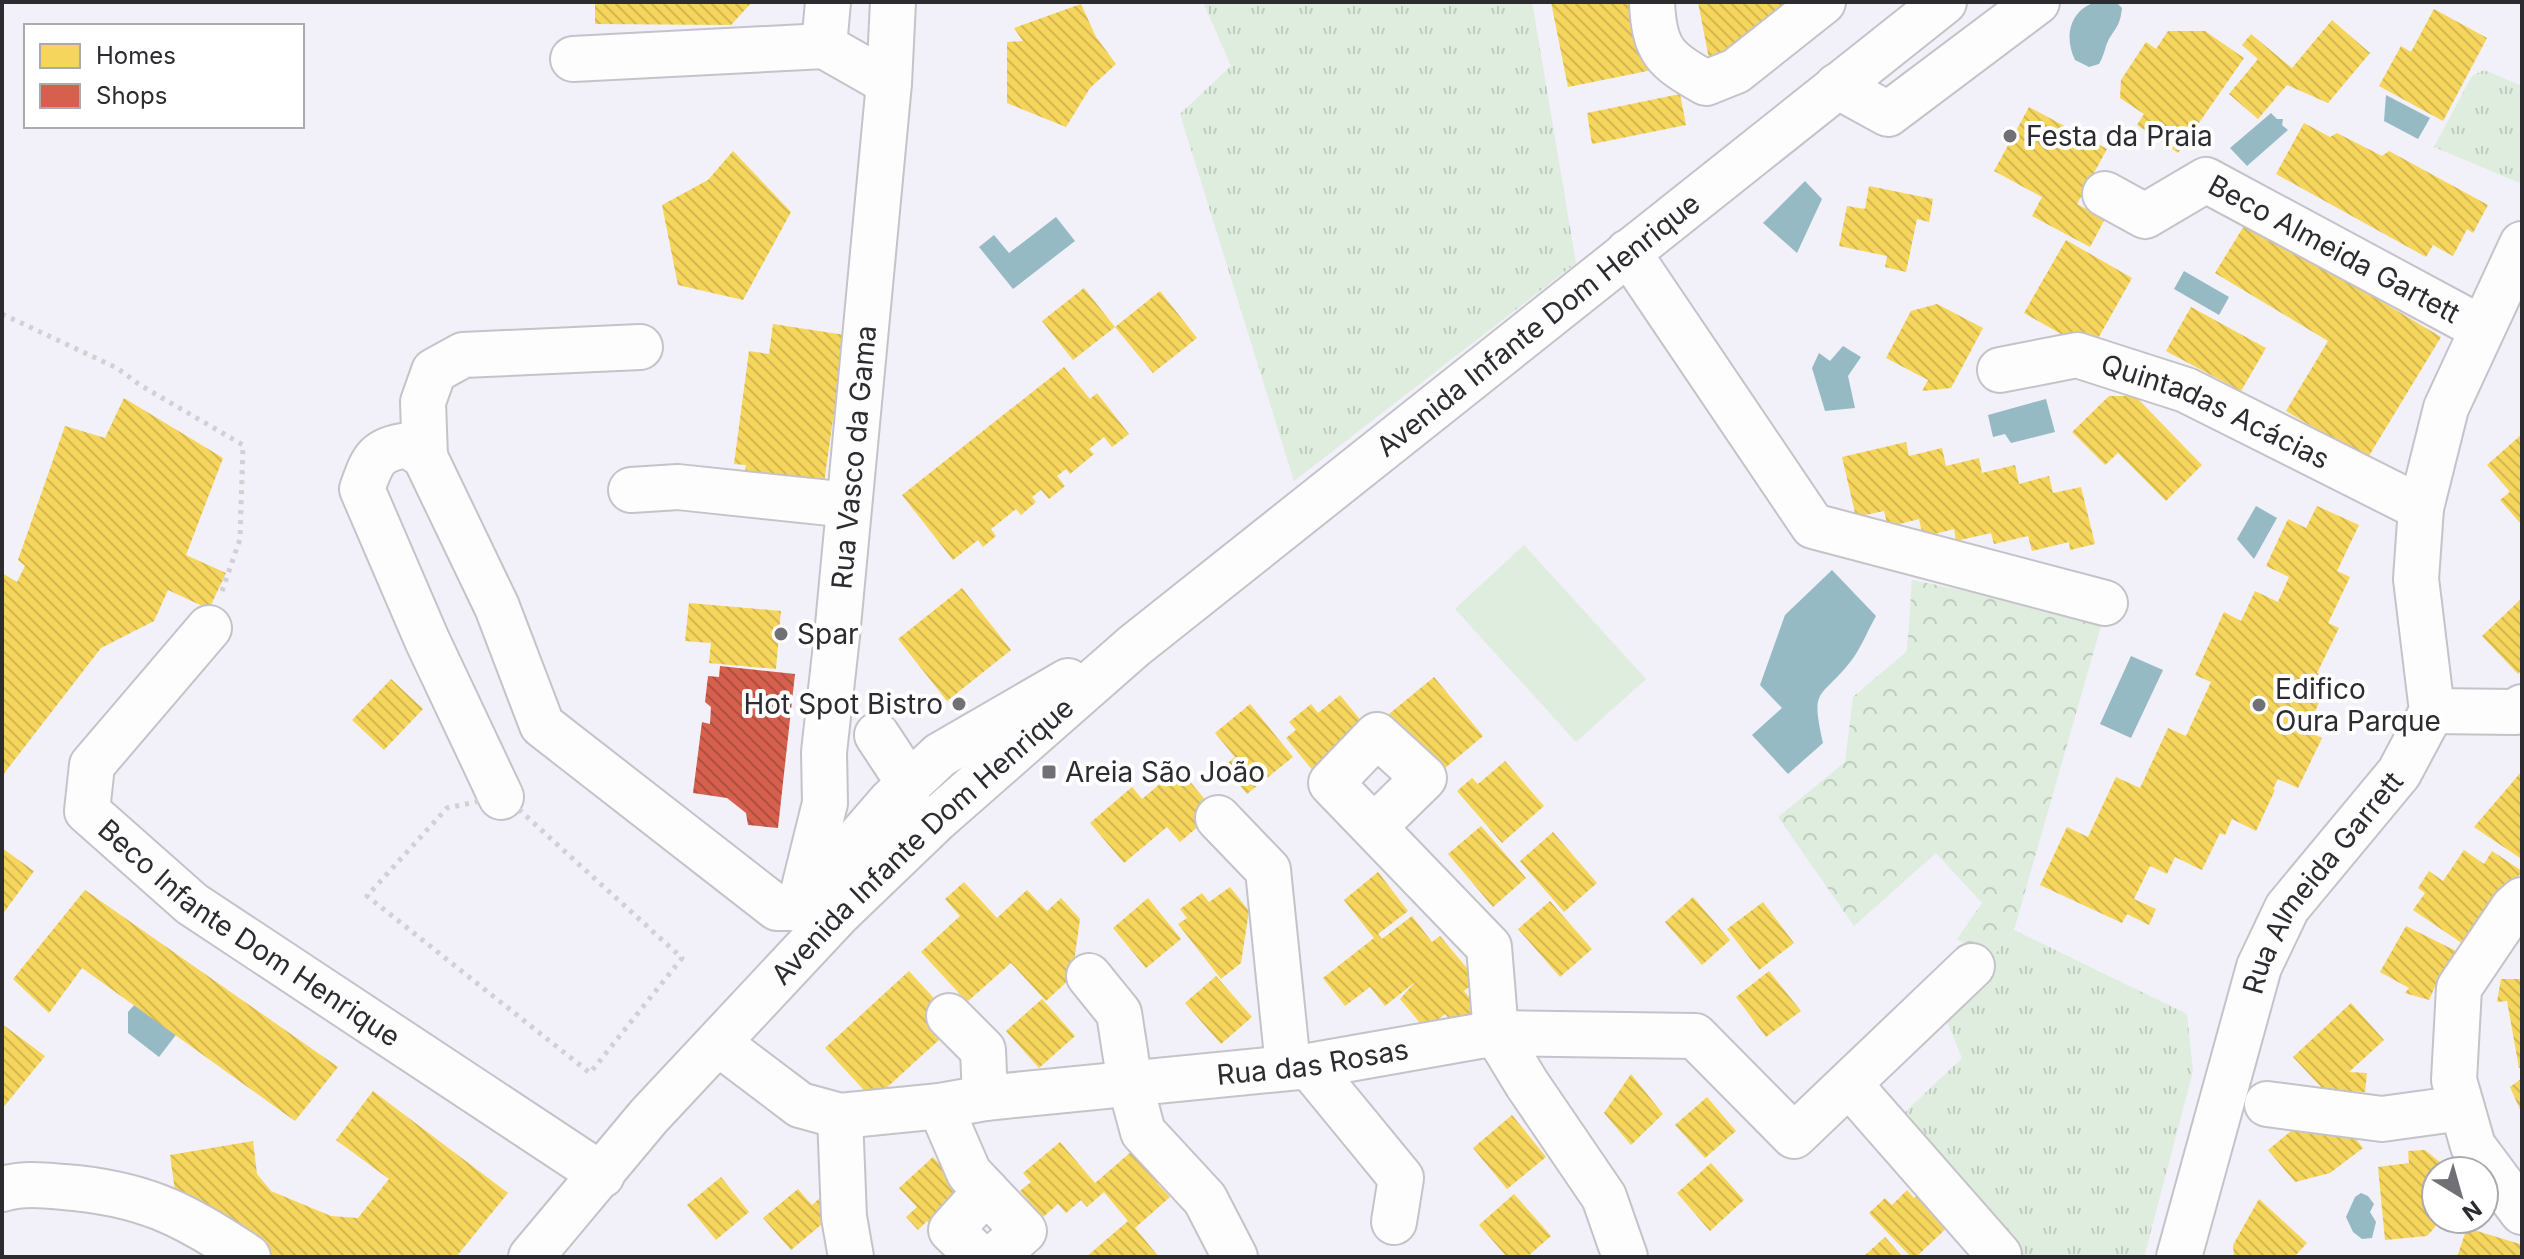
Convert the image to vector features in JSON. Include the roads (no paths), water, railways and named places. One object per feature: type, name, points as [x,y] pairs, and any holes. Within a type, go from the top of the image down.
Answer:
[{"type":"street","points":[[824,46],[828,2]]},
{"type":"street","name":"Rua Vasco da Gama","points":[[805,925],[825,803],[824,752],[889,83],[893,2]]},
{"type":"street","points":[[1652,2],[1653,32],[1672,65],[1706,83],[1736,71],[1823,2]]},
{"type":"street","name":"Avenida Infante Dom Henrique","points":[[532,1251],[602,1175],[649,1116],[718,1043],[768,950],[805,925],[937,819],[1134,646],[1944,2]]},
{"type":"street","points":[[1837,86],[1888,114],[2037,2]]},
{"type":"street","points":[[573,59],[824,46],[889,83]]},
{"type":"street","name":"Beco Almeida Gartett","points":[[2105,194],[2145,216],[2206,180],[2481,328]]},
{"type":"street","points":[[2522,244],[2446,408],[2421,508],[2416,579],[2432,711],[2516,712],[2522,707]]},
{"type":"street","points":[[1628,252],[1813,526],[2105,603]]},
{"type":"street","points":[[640,347],[463,355],[434,371],[423,402],[425,457],[497,607],[542,725],[777,908],[805,925]]},
{"type":"street","name":"Quintadas Acácias","points":[[2000,370],[2077,355],[2186,390],[2421,508]]},
{"type":"street","points":[[425,457],[408,445],[387,449],[372,461],[362,489],[427,640],[501,797]]},
{"type":"street","points":[[631,490],[678,487],[849,505]]},
{"type":"street","name":"Beco Infante Dom Henrique","points":[[209,628],[92,765],[87,811],[192,904],[602,1175]]},
{"type":"street","points":[[837,636],[851,687],[902,773],[896,806]]},
{"type":"street","name":"Avenida Infante Dom Henrique","points":[[805,925],[896,806],[956,744],[1134,646]]},
{"type":"street","name":"Rua Almeida Garrett","points":[[2179,1257],[2259,967],[2287,908],[2399,773],[2432,711]]},
{"type":"street","points":[[825,803],[860,819],[896,806],[1013,731],[1051,720]]},
{"type":"street","points":[[877,735],[907,745],[956,744]]},
{"type":"street","points":[[1218,818],[1268,870],[1298,1066],[1401,1178],[1394,1222]]},
{"type":"street","points":[[1374,827],[1489,947],[1496,1033],[1604,1197],[1625,1257]]},
{"type":"street","points":[[2522,900],[2513,908],[2459,988],[2454,1080],[2473,1146],[2522,1212]]},
{"type":"street","name":"Rua das Rosas","points":[[718,1043],[800,1105],[840,1116],[1298,1066],[1496,1033],[1695,1036],[1794,1136],[1972,966]]},
{"type":"street","points":[[1089,976],[1119,1013],[1130,1084],[1143,1132],[1205,1199],[1235,1257]]},
{"type":"street","points":[[949,1016],[983,1050],[985,1098]]},
{"type":"street","points":[[1849,1084],[1999,1255]]},
{"type":"street","points":[[2267,1104],[2382,1119],[2462,1108]]},
{"type":"street","points":[[940,1106],[969,1173],[1024,1231],[995,1257]]},
{"type":"street","points":[[840,1116],[844,1217],[851,1257]]},
{"type":"street","points":[[2,1189],[21,1184],[101,1190],[136,1197],[199,1224],[248,1257]]},
{"type":"street","points":[[979,1257],[951,1230],[986,1191]]},
{"type":"water","points":[[2096,2],[2116,2],[2122,8],[2103,57],[2099,64],[2089,67],[2075,60],[2070,34],[2080,11]]},
{"type":"water","points":[[2386,95],[2430,118],[2418,139],[2384,121]]},
{"type":"water","points":[[2271,113],[2277,119],[2283,119],[2282,125],[2288,130],[2247,166],[2230,148]]},
{"type":"water","points":[[1805,181],[1822,199],[1797,253],[1763,223]]},
{"type":"water","points":[[1056,217],[1075,241],[1013,289],[979,247],[994,235],[1009,253]]},
{"type":"water","points":[[2184,271],[2229,297],[2219,315],[2174,289]]},
{"type":"water","points":[[1843,346],[1861,357],[1848,376],[1855,408],[1825,411],[1812,368],[1819,353],[1830,361]]},
{"type":"water","points":[[2046,399],[2055,432],[2011,443],[2005,434],[1993,437],[1988,415]]},
{"type":"water","points":[[2256,506],[2277,518],[2254,559],[2237,539]]},
{"type":"water","points":[[1832,570],[1876,616],[1855,656],[1820,695],[1818,711],[1823,743],[1788,774],[1752,735],[1782,708],[1760,685],[1785,615]]},
{"type":"water","points":[[2131,656],[2163,670],[2131,738],[2100,724]]},
{"type":"water","points":[[143,995],[182,1027],[159,1057],[128,1033],[128,1012]]},
{"type":"water","points":[[2361,1193],[2374,1204],[2370,1212],[2376,1222],[2372,1238],[2362,1239],[2353,1232],[2346,1217],[2355,1197]]},
{"type":"place","name":"Festa da Praia","points":[[2010,136]]},
{"type":"place","name":"Spar","points":[[781,634]]},
{"type":"place","name":"Hot Spot Bistro","points":[[959,704]]},
{"type":"place","name":"Edifico Oura Parque","points":[[2259,705]]},
{"type":"place","name":"Areia São João","points":[[1049,772]]}]
